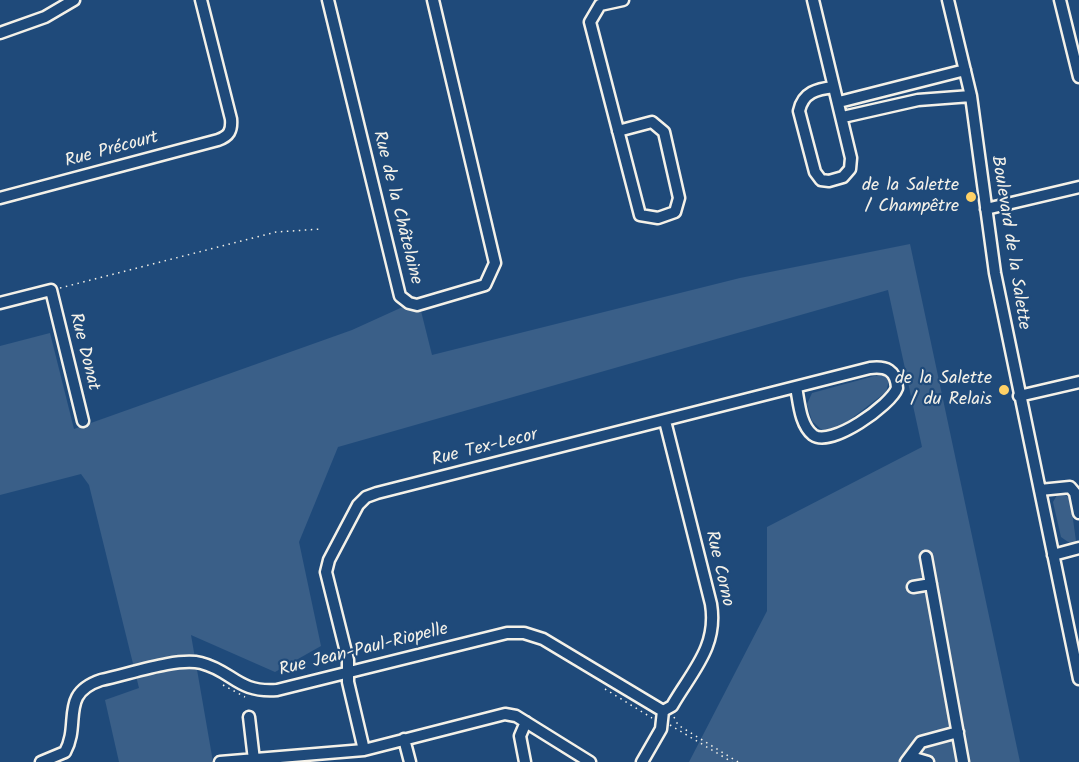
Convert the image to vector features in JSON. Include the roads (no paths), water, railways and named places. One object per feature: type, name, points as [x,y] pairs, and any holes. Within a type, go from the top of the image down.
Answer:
[{"type":"street","points":[[0,33],[45,17],[74,0]]},
{"type":"street","name":"Rue Précourt","points":[[0,198],[218,140],[231,132],[231,120],[201,0]]},
{"type":"street","name":"Rue de la Châtelaine","points":[[328,0],[400,296],[409,303],[417,305],[485,285],[495,263],[433,0]]},
{"type":"street","points":[[618,131],[652,122],[664,132],[679,198],[675,212],[658,218],[640,214],[618,131],[590,22],[600,5],[623,0]]},
{"type":"street","points":[[813,0],[843,117],[851,158],[850,169],[843,177],[829,181],[821,180],[815,172],[799,111],[801,101],[816,89],[834,87]]},
{"type":"street","name":"Boulevard de la Salette","points":[[948,0],[971,96],[995,273],[1079,679]]},
{"type":"street","points":[[1060,0],[1079,77]]},
{"type":"street","points":[[839,102],[965,70]]},
{"type":"street","points":[[843,117],[918,100],[971,96]]},
{"type":"street","points":[[986,209],[1079,187]]},
{"type":"street","name":"Rue Donat","points":[[0,303],[51,290],[83,421]]},
{"type":"street","name":"Rue Tex-Lecor","points":[[364,750],[348,673],[348,660],[326,572],[329,560],[362,500],[377,493],[796,387],[879,367],[890,370],[897,384],[895,394],[887,402],[843,433],[827,438],[816,437],[807,429],[796,387]]},
{"type":"street","points":[[1019,396],[1079,382]]},
{"type":"street","name":"Rue Corno","points":[[663,711],[672,706],[709,644],[713,626],[711,604],[665,421]]},
{"type":"street","points":[[1040,490],[1070,487],[1075,493],[1079,513]]},
{"type":"street","points":[[1053,555],[1079,548]]},
{"type":"street","points":[[926,557],[963,762]]},
{"type":"street","points":[[913,587],[931,584]]},
{"type":"street","name":"Rue Jean-Paul-Riopelle","points":[[41,762],[65,752],[77,697],[86,686],[101,680],[189,662],[209,666],[244,687],[259,690],[283,689],[500,635],[524,633],[543,639],[663,711]]},
{"type":"street","points":[[642,762],[663,723],[663,711]]},
{"type":"street","points":[[220,762],[336,758],[504,714],[526,722],[590,762]]},
{"type":"street","points":[[249,717],[254,760]]},
{"type":"street","points":[[525,762],[520,736],[526,722]]},
{"type":"street","points":[[908,760],[921,742],[928,738],[958,732]]},
{"type":"street","points":[[404,739],[410,762]]},
{"type":"street","points":[[908,760],[928,762]]},
{"type":"place","name":"de la Salette / Champêtre","points":[[971,197]]},
{"type":"place","name":"de la Salette / du Relais","points":[[1004,390]]}]
